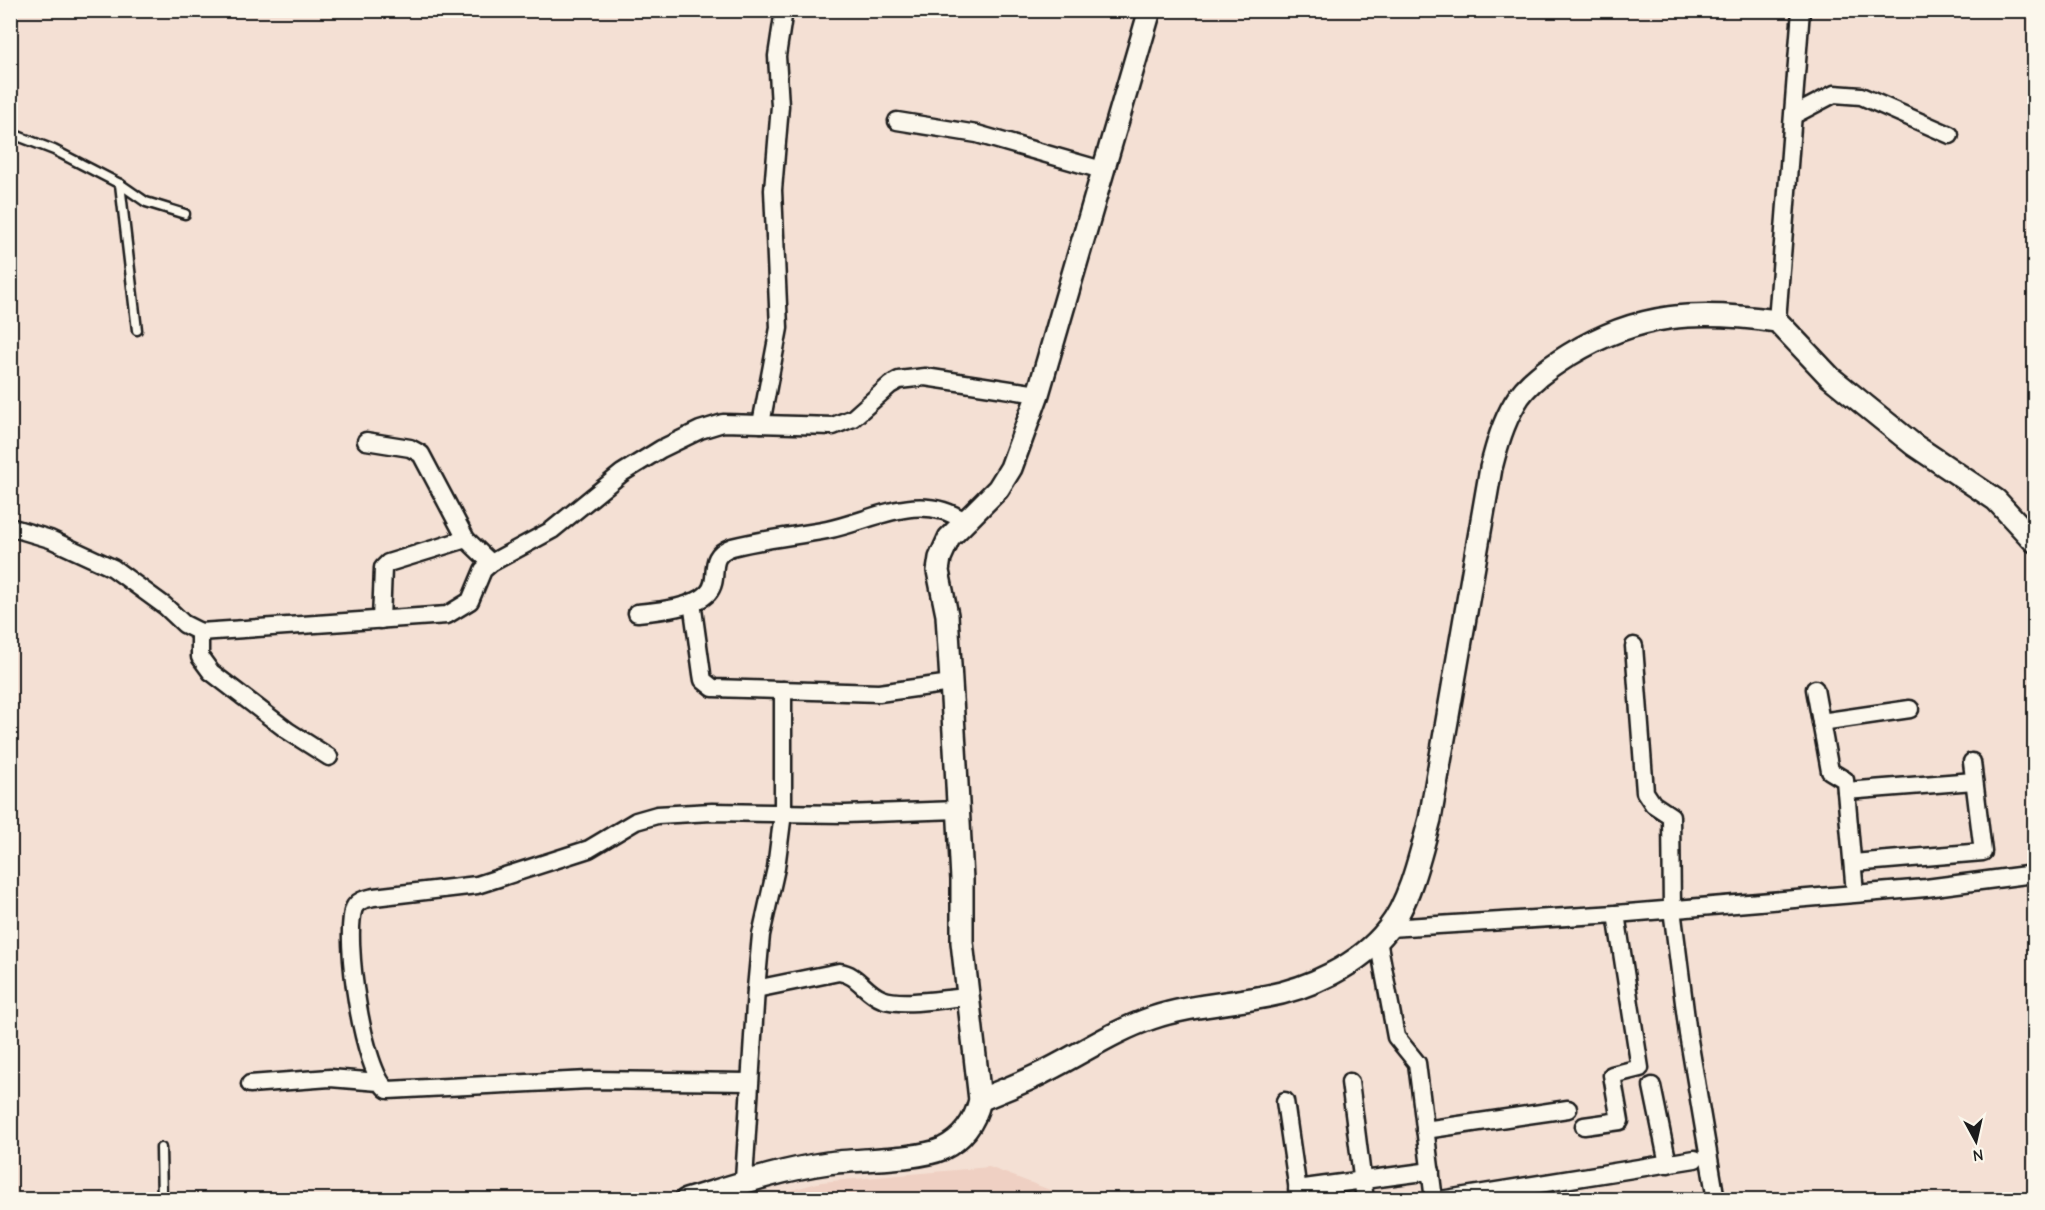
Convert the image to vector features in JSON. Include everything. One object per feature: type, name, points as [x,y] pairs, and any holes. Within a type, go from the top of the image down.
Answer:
[{"type":"street","points":[[761,424],[779,328],[773,190],[780,106],[777,56],[784,10]]},
{"type":"street","points":[[686,1200],[744,1180],[828,1163],[941,1149],[968,1127],[976,1115],[980,1100],[962,942],[958,810],[947,615],[938,571],[944,547],[964,521],[990,499],[1005,480],[1038,394],[1150,10]]},
{"type":"street","points":[[1777,321],[1801,10]]},
{"type":"street","points":[[1794,116],[1834,94],[1861,96],[1950,135]]},
{"type":"street","points":[[897,121],[977,134],[1102,170]]},
{"type":"street","points":[[980,1100],[1043,1073],[1124,1028],[1151,1018],[1173,1011],[1264,997],[1321,980],[1384,934],[1419,860],[1430,819],[1491,468],[1503,426],[1516,401],[1554,364],[1594,339],[1640,321],[1671,315],[1777,321],[1830,377],[1914,445],[1996,500],[2034,541]]},
{"type":"street","points":[[10,527],[50,539],[113,568],[165,606],[184,624],[200,632],[421,618],[456,611],[470,601],[483,570],[491,563],[552,530],[622,473],[662,449],[711,426],[735,422],[833,426],[852,418],[890,385],[925,376],[1038,394]]},
{"type":"street","points":[[366,441],[410,448],[421,454],[466,539],[491,563]]},
{"type":"street","points":[[637,613],[692,602],[708,593],[714,583],[716,559],[721,550],[843,526],[881,512],[901,509],[952,513],[964,521]]},
{"type":"street","points":[[381,620],[383,568],[388,563],[466,539]]},
{"type":"street","points":[[692,602],[702,674],[707,684],[721,688],[879,693],[951,683]]},
{"type":"street","points":[[200,632],[200,657],[212,672],[288,731],[329,757]]},
{"type":"street","points":[[1634,646],[1645,792],[1653,804],[1671,816],[1672,909],[1688,1034],[1716,1200]]},
{"type":"street","points":[[1815,689],[1830,771],[1845,780],[1855,893]]},
{"type":"street","points":[[744,1180],[748,1082],[761,935],[776,868],[783,813],[783,690]]},
{"type":"street","points":[[1821,722],[1910,709]]},
{"type":"street","points":[[1853,863],[1983,852],[1972,762]]},
{"type":"street","points":[[1846,791],[1974,781]]},
{"type":"street","points":[[379,1082],[369,1056],[351,971],[350,934],[354,908],[358,902],[374,897],[477,885],[589,849],[636,821],[657,815],[712,812],[958,810]]},
{"type":"street","points":[[1384,934],[1926,888],[2034,874]]},
{"type":"street","points":[[1584,1126],[1620,1121],[1612,1075],[1640,1068],[1616,914]]},
{"type":"street","points":[[1384,934],[1396,1037],[1417,1063],[1434,1200]]},
{"type":"street","points":[[756,989],[838,972],[851,975],[874,994],[890,1001],[968,997]]},
{"type":"street","points":[[249,1084],[330,1078],[379,1082],[392,1091],[589,1080],[748,1082]]},
{"type":"street","points":[[1350,1082],[1365,1200]]},
{"type":"street","points":[[1652,1086],[1668,1164]]},
{"type":"street","points":[[1285,1101],[1298,1195],[1363,1180],[1431,1171]]},
{"type":"street","points":[[1425,1130],[1568,1108]]},
{"type":"street","points":[[1440,1200],[1695,1159]]},
{"type":"lane","points":[[10,133],[54,150],[120,184],[146,202],[185,214]]},
{"type":"lane","points":[[120,184],[137,330]]},
{"type":"lane","points":[[161,1148],[162,1200]]},
{"type":"shaded area","points":[[989,1167],[1074,1199],[759,1199],[821,1182]]}]
